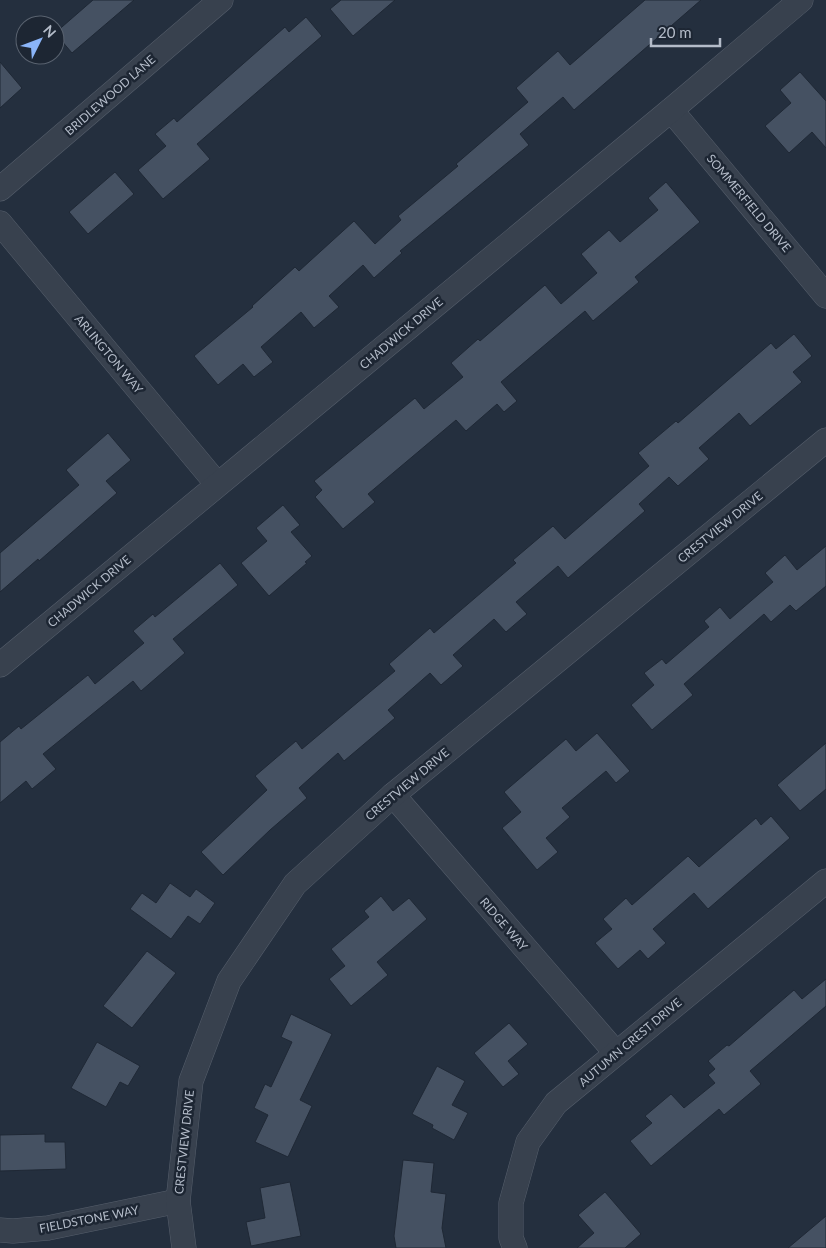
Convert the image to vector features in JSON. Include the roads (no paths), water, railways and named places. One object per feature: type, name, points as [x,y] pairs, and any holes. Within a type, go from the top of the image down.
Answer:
[{"type":"street","name":"BRIDLEWOOD LANE","points":[[0,189],[221,0]]},
{"type":"street","name":"CHADWICK DRIVE","points":[[0,665],[671,110],[801,0]]},
{"type":"street","name":"SOMMERFIELD DRIVE","points":[[671,110],[826,296]]},
{"type":"street","name":"ARLINGTON WAY","points":[[0,223],[217,484]]},
{"type":"street","name":"CRESTVIEW DRIVE","points":[[184,1248],[178,1201],[191,1081],[229,981],[295,884],[393,795],[826,440]]},
{"type":"street","name":"RIDGE WAY","points":[[393,795],[616,1053]]},
{"type":"street","name":"AUTUMN CREST DRIVE","points":[[515,1248],[512,1238],[510,1203],[528,1142],[556,1103],[826,881]]},
{"type":"street","name":"FIELDSTONE WAY","points":[[0,1230],[14,1231],[48,1228],[178,1201]]}]
